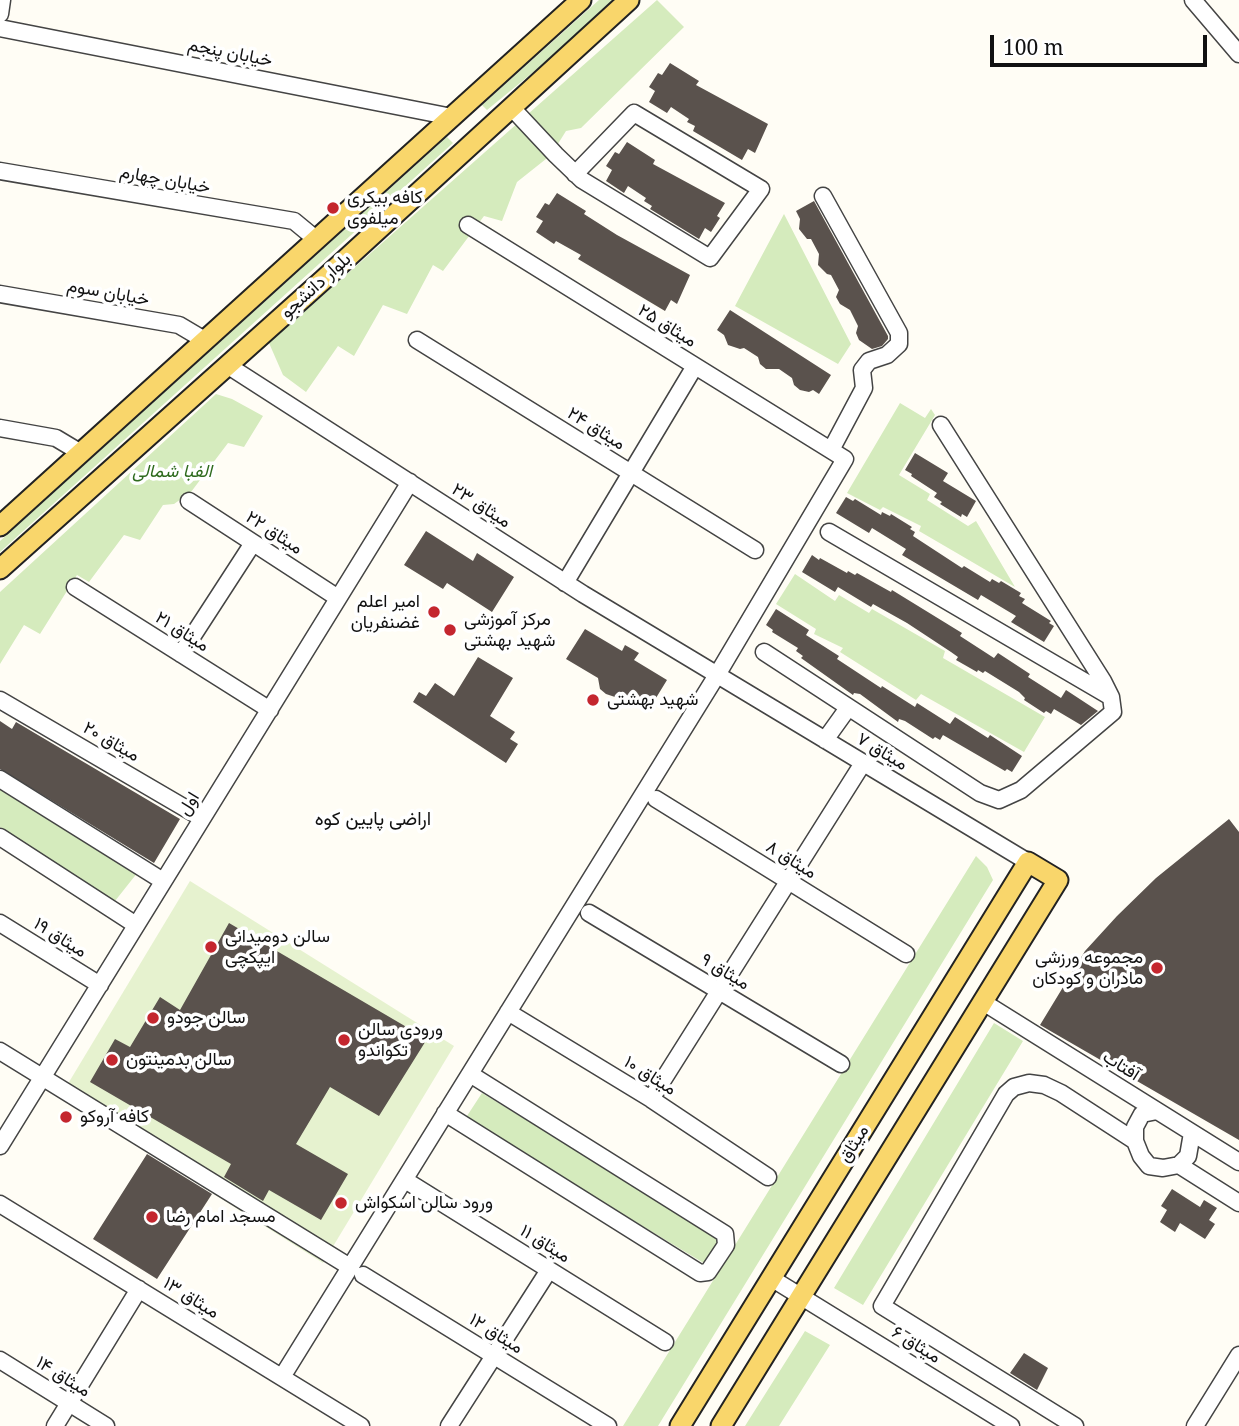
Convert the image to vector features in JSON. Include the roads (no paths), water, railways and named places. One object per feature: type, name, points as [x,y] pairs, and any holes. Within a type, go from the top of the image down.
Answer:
[{"type":"main road","name":"بلوار دانشجو","points":[[0,526],[581,0]]},
{"type":"main road","name":"بلوار دانشجو","points":[[0,569],[629,0]]},
{"type":"main road","points":[[452,117],[476,140]]},
{"type":"main road","name":"میثاق","points":[[680,1426],[1028,862],[1058,880],[721,1426]]},
{"type":"street","points":[[0,14],[2,0]]},
{"type":"street","points":[[1193,0],[1239,54]]},
{"type":"street","name":"خیابان پنجم","points":[[0,28],[452,117]]},
{"type":"street","points":[[512,108],[575,174],[582,180],[710,258],[761,189],[634,113],[575,174]]},
{"type":"street","name":"خیابان چهارم","points":[[0,172],[294,221],[317,240]]},
{"type":"street","points":[[282,1377],[357,1271],[405,1180],[445,1113],[717,675],[838,454],[864,388],[862,370],[869,361],[887,355],[899,344],[898,333],[823,196]]},
{"type":"street","name":"میثاق ۲۵","points":[[468,226],[838,454]]},
{"type":"street","name":"خیابان سوم","points":[[0,294],[179,325],[205,341]]},
{"type":"street","name":"میثاق ۲۴","points":[[417,340],[755,550]]},
{"type":"street","name":"میثاق ۲۳","points":[[227,365],[565,583],[717,675]]},
{"type":"street","points":[[565,583],[695,366]]},
{"type":"street","points":[[764,652],[979,793],[999,800],[1021,790],[1113,712],[1111,697],[941,425]]},
{"type":"street","points":[[0,428],[56,438],[81,453]]},
{"type":"street","name":"اول","points":[[0,1146],[410,482]]},
{"type":"street","name":"میثاق ۲۲","points":[[189,501],[338,598]]},
{"type":"street","points":[[829,532],[1111,697]]},
{"type":"street","points":[[181,654],[253,543]]},
{"type":"street","name":"میثاق ۲۱","points":[[75,587],[270,710]]},
{"type":"street","name":"میثاق ۷","points":[[717,675],[1028,862]]},
{"type":"street","name":"میثاق ۲۰","points":[[0,700],[202,818]]},
{"type":"street","points":[[825,740],[848,708]]},
{"type":"street","points":[[651,1099],[863,763]]},
{"type":"street","points":[[0,779],[163,881]]},
{"type":"street","name":"میثاق ۸","points":[[656,799],[906,954]]},
{"type":"street","points":[[0,837],[136,925]]},
{"type":"street","name":"میثاق ۹","points":[[589,913],[841,1064]]},
{"type":"street","name":"میثاق ۱۹","points":[[0,923],[100,985]]},
{"type":"street","name":"آفتاب","points":[[983,1002],[1239,1162]]},
{"type":"street","name":"میثاق ۱۰","points":[[508,1012],[651,1099],[768,1177]]},
{"type":"street","name":"میثاق ۱۲","points":[[0,1051],[608,1426]]},
{"type":"street","points":[[445,1113],[701,1273],[708,1272],[726,1245],[725,1234],[470,1074]]},
{"type":"street","points":[[1075,1426],[882,1306],[1006,1094],[1014,1087],[1028,1083],[1052,1089],[1135,1141]]},
{"type":"street","points":[[1157,1111],[1142,1114],[1135,1127],[1135,1141],[1140,1156],[1149,1166],[1163,1168],[1179,1165],[1188,1156],[1192,1133]]},
{"type":"street","points":[[1179,1165],[1239,1203]]},
{"type":"street","name":"میثاق ۱۱","points":[[405,1180],[665,1342]]},
{"type":"street","name":"میثاق ۱۳","points":[[0,1204],[361,1426]]},
{"type":"street","points":[[449,1426],[549,1270]]},
{"type":"street","name":"میثاق ۶","points":[[771,1278],[1005,1424]]},
{"type":"street","points":[[55,1426],[139,1289]]},
{"type":"street","points":[[1195,1426],[1239,1355]]},
{"type":"street","name":"میثاق ۱۴","points":[[0,1360],[106,1426]]},
{"type":"place","name":"کافه بیکری میلفوی","points":[[333,208]]},
{"type":"place","name":"امیر اعلم غضنفریان","points":[[434,612]]},
{"type":"place","name":"مرکز آموزشی شهید بهشتی","points":[[450,630]]},
{"type":"place","name":"شهید بهشتی","points":[[593,700]]},
{"type":"place","name":"سالن دومیدانی ایپکچی","points":[[211,947]]},
{"type":"place","name":"مجموعه ورزشی مادران و کودکان","points":[[1157,968]]},
{"type":"place","name":"سالن جودو","points":[[153,1018]]},
{"type":"place","name":"ورودی سالن تکواندو","points":[[344,1040]]},
{"type":"place","name":"سالن بدمینتون","points":[[112,1060]]},
{"type":"place","name":"کافه آروکو","points":[[66,1117]]},
{"type":"place","name":"ورود سالن اسکواش","points":[[341,1203]]},
{"type":"place","name":"مسجد امام رضا","points":[[152,1217]]},
{"type":"district","name":"اراضی پایین کوه","points":[[373,820]]},
{"type":"park label","name":"الفبا شمالی","points":[[172,472]]}]
